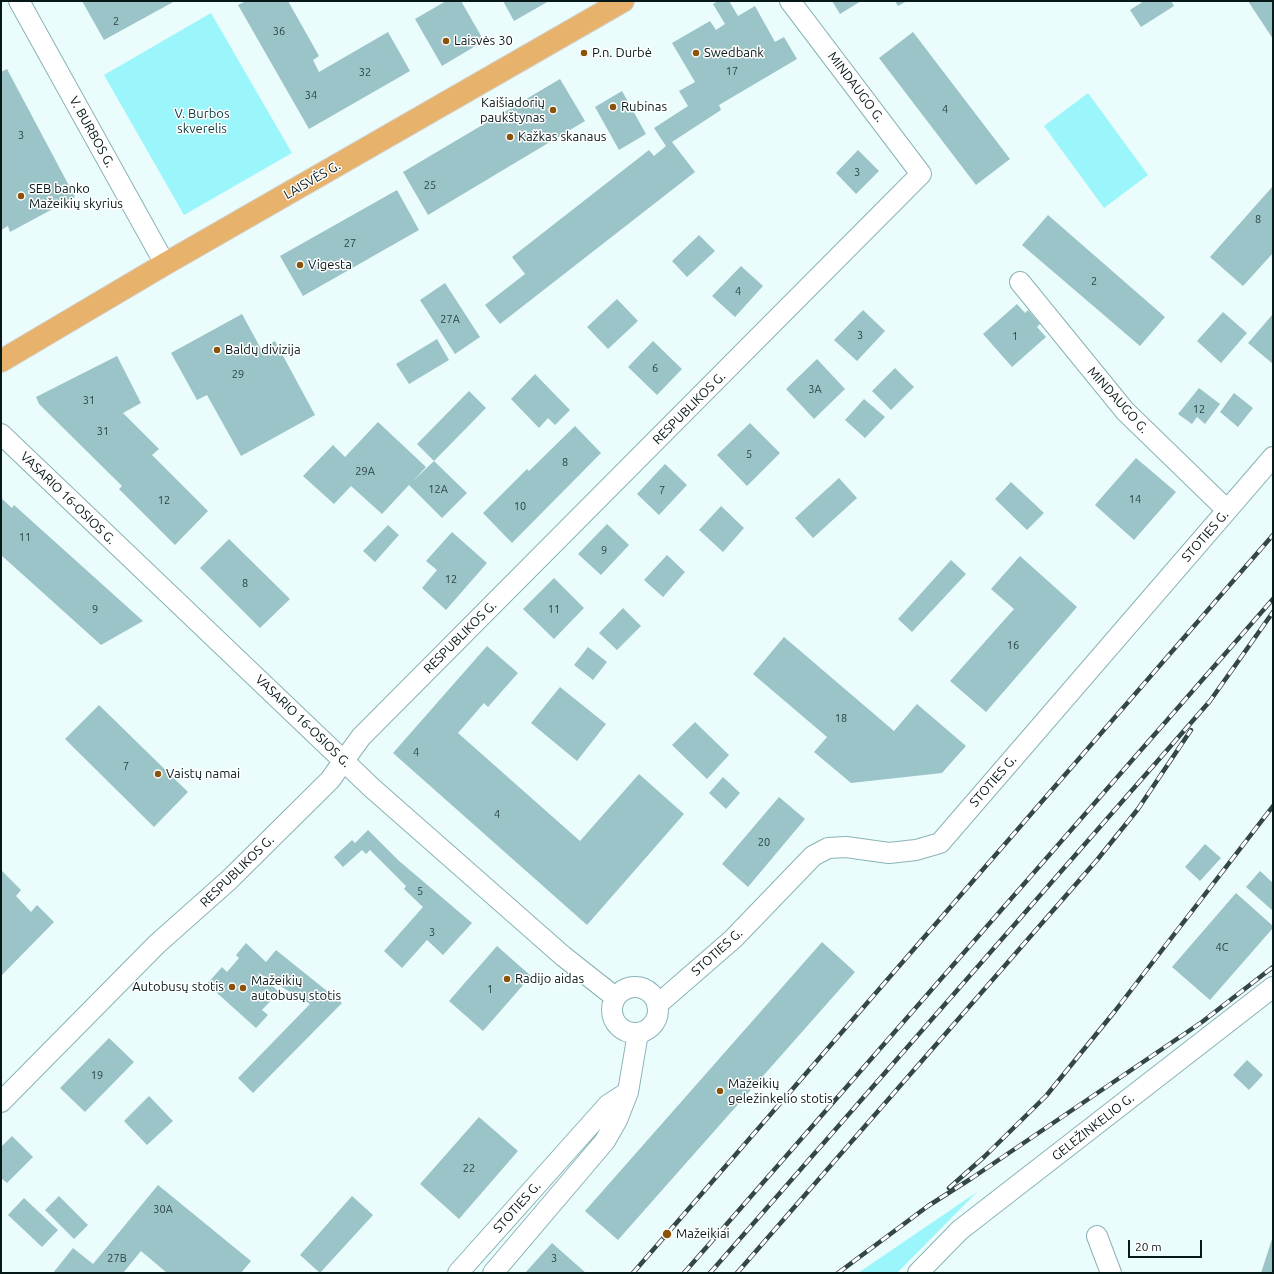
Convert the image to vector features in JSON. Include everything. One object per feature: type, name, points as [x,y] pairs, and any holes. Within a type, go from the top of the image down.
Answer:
[{"type":"main road","name":"LAISVĖS G.","points":[[1,361],[165,264],[623,1]]},
{"type":"street","name":"V. BURBOS G.","points":[[19,1],[165,264]]},
{"type":"street","name":"MINDAUGO G.","points":[[790,1],[921,174]]},
{"type":"street","name":"RESPUBLIKOS G.","points":[[1,1102],[157,944],[229,880],[324,785],[362,736],[921,174]]},
{"type":"street","name":"MINDAUGO G.","points":[[1020,282],[1125,412],[1227,510]]},
{"type":"street","name":"VASARIO 16-OSIOS G.","points":[[1,434],[372,788],[551,945],[615,997]]},
{"type":"street","name":"STOTIES G.","points":[[657,1005],[733,938],[813,856],[828,848],[846,847],[889,853],[916,850],[940,843],[1273,457]]},
{"type":"street","points":[[635,987],[649,992],[657,1005],[656,1020],[651,1026],[638,1033],[623,1030],[617,1026],[612,1012],[615,997],[627,988],[635,987]]},
{"type":"street","name":"GELEŽINKELIO G.","points":[[918,1273],[960,1230],[1273,987]]},
{"type":"street","name":"STOTIES G.","points":[[494,1273],[605,1141],[617,1120],[628,1092],[638,1033]]},
{"type":"street","name":"STOTIES G.","points":[[458,1273],[608,1105],[628,1092]]},
{"type":"street","points":[[1097,1236],[1110,1273]]},
{"type":"green space","name":"V. Burbos skverelis","points":[[211,13],[292,153],[184,215],[104,75]]},
{"type":"green space","points":[[1088,93],[1148,175],[1104,208],[1044,126]]},
{"type":"green space","points":[[977,1192],[897,1273],[858,1273]]},
{"type":"building","points":[[82,1],[175,1],[104,40]]},
{"type":"building","points":[[246,1],[288,1],[319,56],[313,60],[319,72],[388,32],[410,71],[309,129],[238,5]]},
{"type":"building","points":[[446,1],[461,1],[484,41],[442,66],[415,19]]},
{"type":"building","points":[[503,1],[549,1],[514,21]]},
{"type":"building","points":[[718,1],[729,1],[738,16],[755,6],[775,42],[784,37],[797,59],[719,105],[721,110],[672,142],[695,172],[500,324],[485,305],[525,274],[512,257],[649,150],[654,156],[666,146],[654,128],[688,106],[679,91],[695,82],[672,43],[710,21],[716,30],[725,24],[713,4]]},
{"type":"building","points":[[832,1],[861,1],[840,14]]},
{"type":"building","points":[[895,1],[907,1],[898,6]]},
{"type":"building","points":[[1144,1],[1171,1],[1174,6],[1141,27],[1130,10]]},
{"type":"building","points":[[1248,1],[1273,1],[1273,39]]},
{"type":"building","points":[[913,32],[1010,159],[976,185],[879,58]]},
{"type":"building","points":[[7,69],[75,197],[10,232],[8,226],[1,230],[1,72]]},
{"type":"building","points":[[560,79],[585,121],[428,215],[403,172]]},
{"type":"building","points":[[622,91],[646,134],[619,150],[595,107]]},
{"type":"building","points":[[858,150],[879,171],[856,194],[836,173]]},
{"type":"building","points":[[1273,186],[1273,253],[1243,286],[1210,257]]},
{"type":"building","points":[[397,190],[419,230],[303,296],[280,256]]},
{"type":"building","points":[[1048,215],[1165,317],[1140,346],[1022,245]]},
{"type":"building","points":[[699,235],[715,251],[687,277],[672,261]]},
{"type":"building","points":[[741,266],[763,286],[735,317],[712,296]]},
{"type":"building","points":[[445,283],[480,337],[455,354],[420,300]]},
{"type":"building","points":[[617,299],[638,321],[608,349],[587,327]]},
{"type":"building","points":[[1017,304],[1025,313],[1028,310],[1040,324],[1037,327],[1046,337],[1012,367],[983,334]]},
{"type":"building","points":[[863,310],[885,331],[857,361],[834,340]]},
{"type":"building","points":[[1223,312],[1247,333],[1221,363],[1197,341]]},
{"type":"building","points":[[242,314],[261,349],[275,341],[315,415],[241,456],[207,395],[197,400],[171,353]]},
{"type":"building","points":[[1273,314],[1273,364],[1248,343]]},
{"type":"building","points":[[437,339],[449,360],[409,384],[396,364]]},
{"type":"building","points":[[653,341],[682,369],[657,395],[628,367]]},
{"type":"building","points":[[117,356],[141,403],[123,413],[159,449],[152,455],[208,511],[175,545],[119,489],[122,486],[39,404],[36,397]]},
{"type":"building","points":[[817,359],[845,389],[814,419],[786,389]]},
{"type":"building","points":[[895,368],[914,387],[891,410],[872,391]]},
{"type":"building","points":[[535,374],[570,410],[555,425],[548,418],[539,428],[511,399]]},
{"type":"building","points":[[1199,388],[1220,404],[1205,424],[1197,417],[1192,424],[1178,414]]},
{"type":"building","points":[[469,391],[486,408],[434,461],[417,444]]},
{"type":"building","points":[[1234,393],[1253,408],[1238,427],[1220,412]]},
{"type":"building","points":[[864,399],[885,417],[865,438],[845,420]]},
{"type":"building","points":[[378,422],[426,467],[413,481],[434,461],[467,493],[442,518],[409,485],[382,514],[351,486],[334,504],[303,476],[333,445],[345,457]]},
{"type":"building","points":[[750,423],[780,453],[747,486],[717,455]]},
{"type":"building","points":[[575,426],[601,453],[512,543],[483,513],[527,469],[529,471]]},
{"type":"building","points":[[1136,458],[1176,492],[1134,540],[1095,505]]},
{"type":"building","points":[[665,464],[687,485],[659,515],[637,494]]},
{"type":"building","points":[[839,478],[857,498],[813,538],[795,518]]},
{"type":"building","points":[[1011,482],[1044,513],[1027,530],[995,499]]},
{"type":"building","points":[[1,498],[12,508],[14,505],[143,621],[101,645],[1,555]]},
{"type":"building","points":[[721,506],[744,528],[723,552],[699,530]]},
{"type":"building","points":[[607,524],[629,545],[601,575],[578,554]]},
{"type":"building","points":[[388,525],[399,535],[375,562],[363,551]]},
{"type":"building","points":[[452,532],[487,563],[446,610],[422,588],[437,570],[426,561]]},
{"type":"building","points":[[229,539],[290,599],[260,628],[200,568]]},
{"type":"building","points":[[667,555],[685,572],[663,597],[644,580]]},
{"type":"building","points":[[1020,556],[1077,607],[986,712],[950,681],[1014,609],[991,589]]},
{"type":"building","points":[[951,560],[966,574],[912,632],[898,619]]},
{"type":"building","points":[[554,578],[584,608],[554,639],[523,609]]},
{"type":"building","points":[[623,608],[641,626],[617,650],[599,633]]},
{"type":"building","points":[[784,637],[894,731],[917,704],[966,746],[942,773],[851,783],[814,752],[827,737],[753,674]]},
{"type":"building","points":[[487,646],[518,673],[488,707],[484,703],[458,733],[580,841],[639,774],[684,814],[587,925],[393,753]]},
{"type":"building","points":[[588,647],[607,662],[593,680],[574,665]]},
{"type":"building","points":[[560,687],[606,724],[577,761],[531,723]]},
{"type":"building","points":[[99,705],[188,792],[154,827],[65,739]]},
{"type":"building","points":[[695,722],[729,755],[707,779],[672,745]]},
{"type":"building","points":[[723,777],[740,793],[726,809],[709,793]]},
{"type":"building","points":[[779,797],[805,819],[748,887],[722,864]]},
{"type":"building","points":[[368,830],[398,860],[472,923],[443,955],[427,940],[402,968],[384,951],[423,907],[404,889],[406,886],[370,850],[366,854],[362,850],[343,867],[334,857],[352,840],[355,843]]},
{"type":"building","points":[[1205,844],[1221,858],[1200,881],[1185,867]]},
{"type":"building","points":[[1,870],[21,890],[16,896],[31,912],[37,905],[54,922],[2,975]]},
{"type":"building","points":[[1260,871],[1273,883],[1273,911],[1246,887]]},
{"type":"building","points":[[1236,893],[1273,926],[1273,928],[1210,1000],[1172,967]]},
{"type":"building","name":"Mažeikių geležinkelio stotis","points":[[822,942],[855,972],[618,1240],[585,1211]]},
{"type":"building","points":[[246,943],[266,962],[276,950],[342,1003],[253,1093],[238,1078],[310,1004],[257,972],[279,992],[262,1010],[268,1015],[256,1028],[207,984],[222,967],[227,972],[239,958],[236,955]]},
{"type":"building","points":[[497,946],[531,976],[483,1031],[449,1001]]},
{"type":"building","points":[[109,1038],[134,1062],[85,1112],[60,1088]]},
{"type":"building","points":[[1247,1060],[1263,1075],[1249,1090],[1233,1075]]},
{"type":"building","points":[[149,1096],[173,1121],[147,1145],[124,1121]]},
{"type":"building","points":[[479,1117],[518,1151],[459,1219],[420,1184]]},
{"type":"building","points":[[12,1136],[33,1157],[7,1183],[1,1178],[1,1147]]},
{"type":"building","points":[[158,1185],[251,1261],[241,1273],[167,1273],[141,1251],[123,1273],[53,1273],[73,1248],[93,1264]]},
{"type":"building","points":[[59,1196],[88,1225],[74,1239],[45,1210]]},
{"type":"building","points":[[352,1196],[373,1215],[320,1273],[300,1255]]},
{"type":"building","points":[[24,1198],[58,1230],[42,1247],[8,1215]]},
{"type":"building","points":[[1273,1236],[1273,1273],[1261,1273]]},
{"type":"building","points":[[552,1243],[586,1273],[525,1273]]},
{"type":"railway","points":[[633,1273],[1273,535]]},
{"type":"railway","points":[[684,1273],[1273,599]]},
{"type":"railway","points":[[710,1273],[1210,701],[1273,612]]},
{"type":"railway","points":[[737,1273],[1097,860],[1138,809],[1191,730]]},
{"type":"railway","points":[[949,1188],[984,1157],[1046,1096],[1115,1011],[1273,806]]},
{"type":"railway","points":[[838,1273],[928,1206],[972,1178],[1202,1022],[1273,967]]},
{"type":"place","name":"Laisvės 30","points":[[446,41]]},
{"type":"place","name":"P.n. Durbė","points":[[584,53]]},
{"type":"place","name":"Swedbank","points":[[696,53]]},
{"type":"place","name":"Rubinas","points":[[613,107]]},
{"type":"place","name":"Kaišiadorių paukštynas","points":[[553,110]]},
{"type":"place","name":"Kažkas skanaus","points":[[510,137]]},
{"type":"place","name":"SEB banko Mažeikių skyrius","points":[[21,196]]},
{"type":"place","name":"Vigesta","points":[[300,265]]},
{"type":"place","name":"Baldų divizija","points":[[217,350]]},
{"type":"place","name":"Vaistų namai","points":[[158,774]]},
{"type":"place","name":"Radijo aidas","points":[[507,979]]},
{"type":"place","name":"Autobusų stotis","points":[[232,987]]},
{"type":"place","name":"Mažeikių autobusų stotis","points":[[243,988]]},
{"type":"place","name":"Mažeikių geležinkelio stotis","points":[[720,1091]]},
{"type":"place","name":"Mažeikiai","points":[[667,1234]]}]
